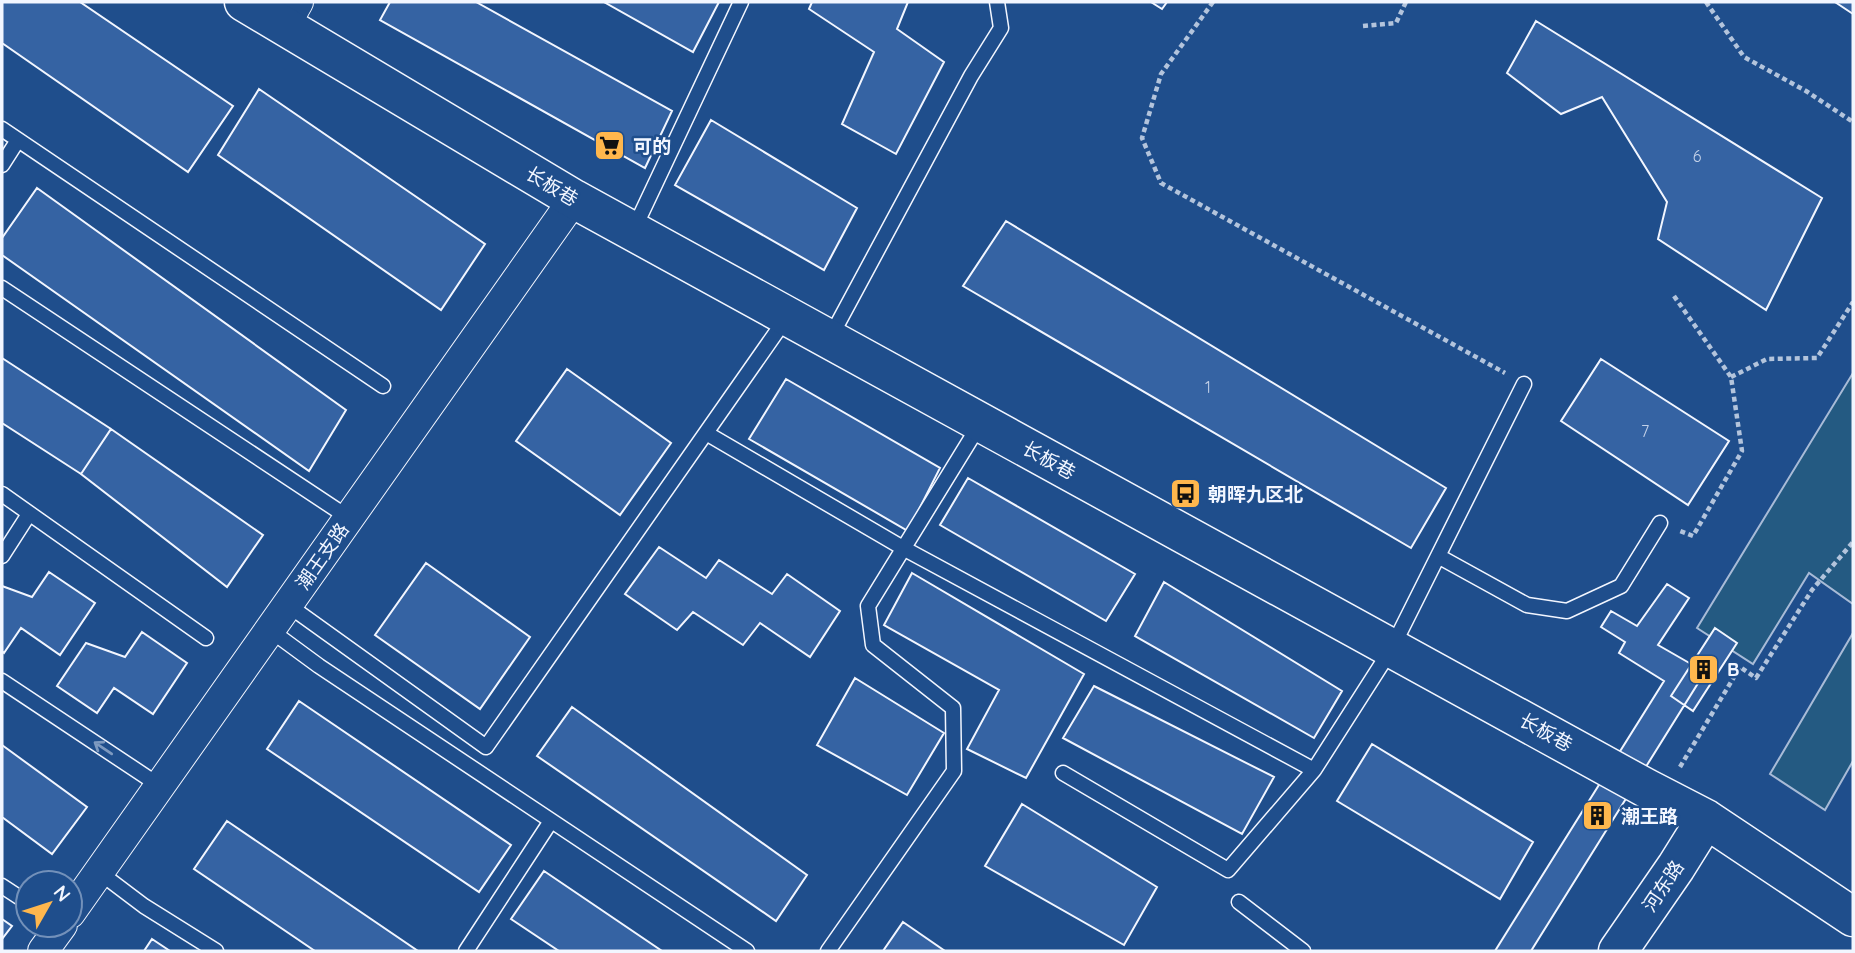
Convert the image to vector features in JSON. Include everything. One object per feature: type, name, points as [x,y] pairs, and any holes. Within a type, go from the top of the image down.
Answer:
[{"type":"street","name":"长板巷","points":[[244,2],[291,13],[574,199],[1706,819],[1853,917]]},
{"type":"street","name":"潮王支路","points":[[84,893],[574,199]]},
{"type":"street","name":"河东路","points":[[1618,951],[1706,819]]},
{"type":"lane","points":[[633,232],[741,2]]},
{"type":"lane","points":[[829,339],[971,76],[1001,28],[997,2]]},
{"type":"lane","points":[[2,129],[383,386]]},
{"type":"lane","points":[[2,165],[18,140]]},
{"type":"lane","points":[[2,288],[349,519]]},
{"type":"lane","points":[[290,601],[486,747],[787,317]]},
{"type":"lane","points":[[1063,773],[1228,870],[1314,770],[1392,648],[1524,384]]},
{"type":"lane","points":[[828,951],[954,771],[953,708],[873,645],[868,606],[981,423]]},
{"type":"lane","points":[[706,433],[903,548],[1314,770]]},
{"type":"lane","points":[[2,494],[206,638]]},
{"type":"lane","points":[[2,556],[29,514]]},
{"type":"lane","points":[[1438,556],[1527,604],[1567,611],[1621,586],[1660,523]]},
{"type":"lane","points":[[290,601],[353,641]]},
{"type":"lane","points":[[270,630],[319,666],[747,951]]},
{"type":"lane","points":[[2,681],[160,786]]},
{"type":"lane","points":[[466,951],[551,821]]},
{"type":"lane","points":[[99,872],[144,906],[216,951]]},
{"type":"lane","points":[[1239,902],[1303,951]]},
{"type":"path","points":[[1213,2],[1161,74],[1142,138],[1161,183],[1524,384]]},
{"type":"path","points":[[1363,26],[1396,23],[1406,2]]},
{"type":"path","points":[[1706,2],[1744,57],[1806,91],[1853,122]]},
{"type":"path","points":[[1660,523],[1693,536],[1742,452],[1731,377],[1674,296]]},
{"type":"path","points":[[1731,377],[1767,359],[1817,358],[1853,302]]},
{"type":"path","points":[[1662,797],[1740,667],[1756,678],[1812,590],[1853,542]]},
{"type":"shaded area","points":[[1853,373],[1853,604],[1809,573],[1753,664],[1697,628]]},
{"type":"shaded area","points":[[1853,633],[1853,761],[1825,810],[1770,774]]},
{"type":"building","points":[[2,2],[80,2],[233,106],[188,172],[2,43]]},
{"type":"building","points":[[390,2],[476,2],[672,111],[645,168],[380,20]]},
{"type":"building","points":[[604,2],[719,2],[693,52]]},
{"type":"building","points":[[812,2],[908,2],[897,29],[944,62],[896,154],[842,124],[874,52],[809,9]]},
{"type":"building","points":[[1151,2],[1167,2],[1162,9]]},
{"type":"building","points":[[1835,2],[1853,2],[1853,14]]},
{"type":"building","points":[[1536,21],[1822,198],[1766,310],[1658,239],[1667,202],[1602,97],[1561,114],[1507,73]]},
{"type":"building","points":[[259,89],[485,244],[441,310],[218,155]]},
{"type":"building","points":[[711,120],[857,208],[824,270],[675,185]]},
{"type":"building","points":[[37,188],[346,410],[309,471],[2,255],[2,238]]},
{"type":"building","points":[[1006,221],[1446,488],[1411,548],[963,286]]},
{"type":"building","points":[[2,358],[111,429],[81,474],[2,423]]},
{"type":"building","points":[[1601,359],[1729,441],[1688,505],[1561,421]]},
{"type":"building","points":[[567,369],[671,443],[620,515],[516,441]]},
{"type":"building","points":[[786,379],[940,468],[908,531],[749,439]]},
{"type":"building","points":[[111,429],[263,535],[227,587],[81,474]]},
{"type":"building","points":[[968,478],[1135,574],[1106,621],[940,525]]},
{"type":"building","points":[[659,547],[706,578],[719,560],[772,594],[787,574],[840,611],[810,657],[760,623],[743,645],[693,612],[677,630],[625,594]]},
{"type":"building","points":[[426,563],[530,637],[480,709],[375,635]]},
{"type":"building","points":[[49,572],[95,603],[60,655],[21,628],[4,653],[2,586],[32,597]]},
{"type":"building","points":[[912,573],[1084,674],[1026,778],[967,749],[999,690],[884,625]]},
{"type":"building","points":[[1164,582],[1342,691],[1314,738],[1135,636]]},
{"type":"building","name":"潮王路","points":[[1667,584],[1689,598],[1658,645],[1705,672],[1531,951],[1495,951],[1664,681],[1619,653],[1625,642],[1601,627],[1611,611],[1637,626]]},
{"type":"building","name":"B","points":[[1715,628],[1737,643],[1693,711],[1671,696]]},
{"type":"building","points":[[142,632],[187,663],[153,714],[114,688],[97,713],[57,686],[86,643],[125,657]]},
{"type":"building","points":[[855,678],[944,733],[907,795],[817,745]]},
{"type":"building","points":[[1094,686],[1274,777],[1242,834],[1063,738]]},
{"type":"building","points":[[299,701],[511,845],[479,892],[267,749]]},
{"type":"building","points":[[572,707],[807,875],[776,921],[537,756]]},
{"type":"building","points":[[1372,744],[1533,842],[1500,899],[1337,801]]},
{"type":"building","points":[[2,745],[87,807],[52,854],[2,817]]},
{"type":"building","points":[[1022,804],[1157,887],[1124,945],[985,866]]},
{"type":"building","points":[[227,821],[418,951],[315,951],[194,869]]},
{"type":"building","points":[[544,871],[662,951],[559,951],[511,919]]},
{"type":"building","points":[[2,919],[12,926],[2,939]]},
{"type":"building","points":[[903,922],[945,951],[883,951]]},
{"type":"building","points":[[152,939],[170,951],[144,951]]},
{"type":"place","name":"可的","points":[[610,146]]},
{"type":"place","name":"朝晖九区北","points":[[1185,494]]},
{"type":"place","name":"B","points":[[1704,669]]},
{"type":"place","name":"潮王路","points":[[1598,816]]}]
